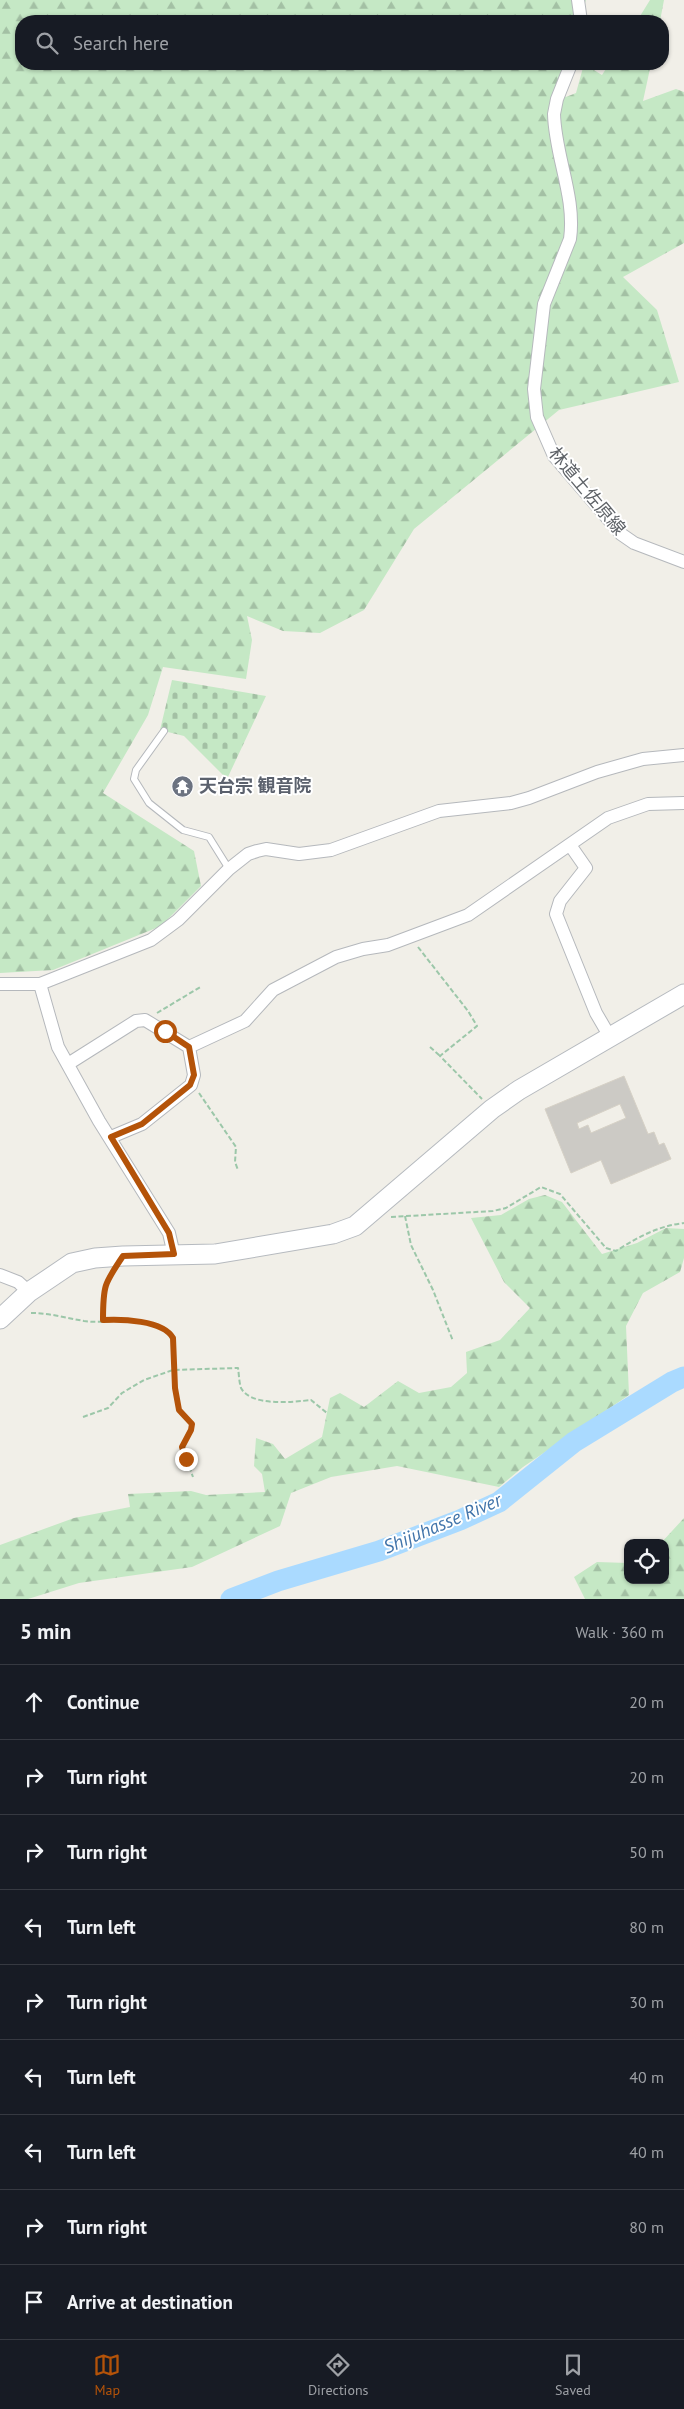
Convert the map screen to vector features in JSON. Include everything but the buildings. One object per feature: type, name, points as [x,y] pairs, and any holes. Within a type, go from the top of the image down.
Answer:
[{"type":"street","points":[[578,0],[580,15]]},
{"type":"street","name":"林道土佐原線","points":[[569,70],[557,99],[554,119],[571,208],[572,229],[570,239],[544,304],[534,389],[537,417],[554,456],[621,534],[634,542],[684,562]]},
{"type":"street","points":[[0,984],[40,984],[151,940],[178,920],[228,869],[248,854],[257,850],[266,849],[299,854],[331,850],[439,811],[511,803],[643,759],[684,755]]},
{"type":"street","points":[[189,1047],[245,1021],[273,990],[336,957],[410,938],[468,915],[608,818],[648,804],[684,803]]},
{"type":"street","points":[[570,845],[586,868],[560,901],[556,914],[586,989],[610,1037]]},
{"type":"street","points":[[40,984],[58,1047],[169,1233],[174,1254]]},
{"type":"street","points":[[0,1319],[29,1292],[72,1263],[94,1258],[123,1256],[215,1254],[333,1234],[355,1226],[366,1219],[492,1109],[519,1090],[684,994]]},
{"type":"street","points":[[68,1064],[136,1021],[145,1020],[189,1047],[194,1075],[190,1085],[142,1124],[111,1137]]},
{"type":"street","points":[[0,1275],[18,1282],[29,1292]]},
{"type":"lane","points":[[164,731],[136,770],[134,779],[149,803],[183,830],[209,837],[228,869]]},
{"type":"path","points":[[410,938],[468,1011],[477,1026],[440,1056]]},
{"type":"path","points":[[145,1020],[202,986]]},
{"type":"path","points":[[430,1047],[492,1109]]},
{"type":"path","points":[[190,1085],[196,1088],[232,1138],[236,1147],[235,1162],[238,1170]]},
{"type":"path","points":[[366,1219],[506,1208],[541,1187],[560,1194],[606,1248],[616,1251],[635,1238],[666,1225],[684,1223]]},
{"type":"path","points":[[405,1216],[411,1245],[433,1290],[453,1341]]},
{"type":"path","points":[[103,1320],[103,1295],[106,1279],[123,1256]]},
{"type":"path","points":[[31,1312],[86,1321],[139,1322],[171,1334],[173,1338],[173,1370],[179,1410],[192,1424],[182,1447],[193,1477]]},
{"type":"path","points":[[83,1417],[108,1408],[122,1393],[144,1380],[173,1370],[238,1368],[241,1387],[250,1397],[267,1402],[311,1400],[327,1413]]},
{"type":"green space","points":[[0,0],[586,0],[581,15],[15,15],[15,70],[562,70],[555,88],[566,97],[576,93],[582,70],[594,70],[602,75],[605,70],[650,70],[643,101],[676,89],[684,92],[684,243],[623,277],[657,310],[679,382],[559,410],[414,529],[364,610],[320,633],[283,631],[247,616],[252,640],[246,679],[163,667],[148,715],[103,793],[194,851],[201,886],[161,926],[53,970],[0,973]]},
{"type":"green space","points":[[650,0],[664,0],[661,15],[641,15]]},
{"type":"green space","points":[[172,680],[266,696],[227,779],[184,736],[160,730]]},
{"type":"green space","points":[[545,1195],[562,1202],[602,1254],[637,1243],[666,1228],[684,1229],[684,1258],[680,1272],[643,1293],[626,1326],[629,1395],[523,1467],[499,1487],[397,1466],[331,1477],[291,1493],[280,1526],[192,1567],[79,1583],[28,1599],[0,1599],[0,1545],[74,1518],[130,1507],[128,1494],[191,1491],[206,1495],[265,1492],[262,1474],[254,1466],[256,1438],[273,1444],[285,1459],[322,1437],[330,1398],[340,1393],[364,1407],[398,1381],[419,1393],[451,1387],[467,1373],[466,1352],[500,1340],[530,1308],[504,1282],[471,1218],[501,1215],[529,1199]]},
{"type":"green space","points":[[684,1518],[684,1599],[585,1599],[574,1577],[597,1562],[624,1563],[624,1584],[669,1584],[669,1539],[665,1539]]},
{"type":"waterway","name":"Shijuhasse River","points":[[231,1599],[278,1581],[379,1551],[460,1520],[499,1502],[574,1442],[672,1382],[684,1377]]},
{"type":"place","name":"天台宗 観音院","points":[[183,786]]},
{"type":"route","points":[[165,1031],[189,1047],[188,1052],[193,1065],[194,1075],[190,1085],[142,1124],[111,1137],[169,1233],[174,1254],[123,1256],[106,1279],[103,1295],[103,1320],[139,1322],[171,1334],[173,1338],[173,1370],[179,1410],[192,1424],[182,1447],[186,1459]]}]
